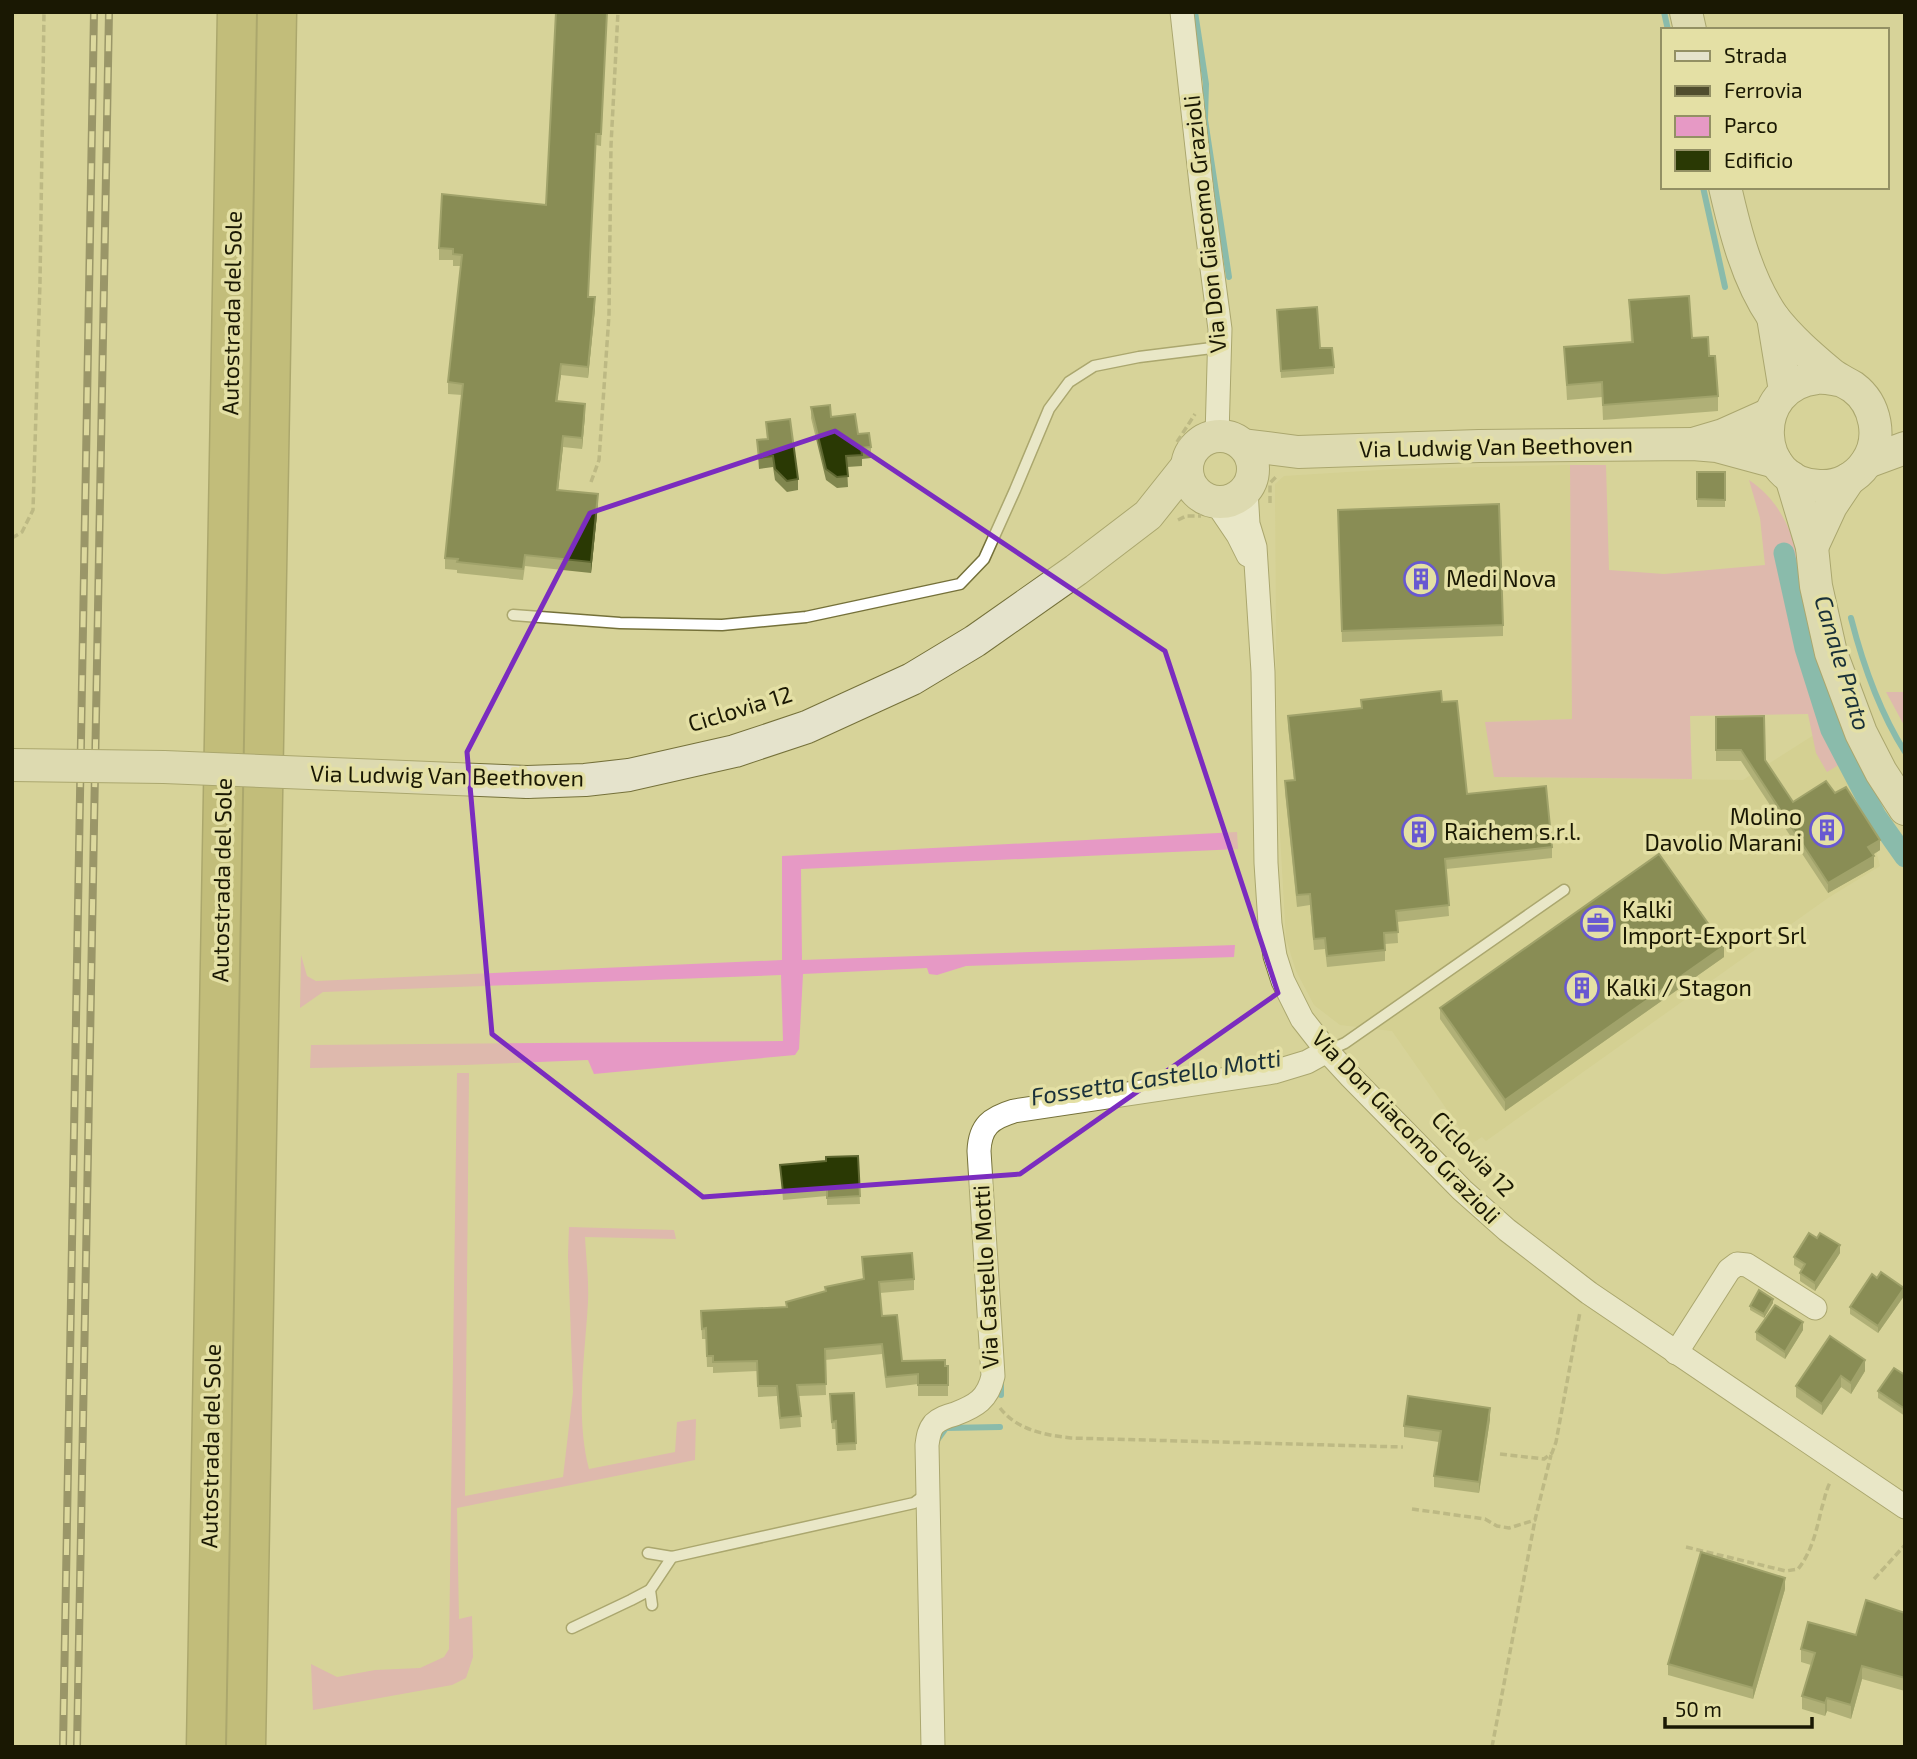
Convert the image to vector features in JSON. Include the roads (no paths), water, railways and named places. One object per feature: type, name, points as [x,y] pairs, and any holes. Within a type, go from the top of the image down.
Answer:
[{"type":"highway","name":"Autostrada del Sole","points":[[206,1747],[237,12]]},
{"type":"highway","name":"Autostrada del Sole","points":[[246,1747],[277,12]]},
{"type":"street","name":"Via Don Giacomo Grazioli","points":[[1182,12],[1220,329],[1226,429]]},
{"type":"street","points":[[1725,189],[1746,264],[1773,317],[1802,349],[1864,397],[1876,428],[1874,445],[1831,506],[1812,547]]},
{"type":"street","points":[[1773,317],[1777,402],[1767,430],[1769,447],[1784,470],[1812,547],[1816,586],[1831,653],[1861,733],[1881,772],[1905,809]]},
{"type":"street","points":[[1777,402],[1801,381],[1820,377],[1839,380]]},
{"type":"street","name":"Via Ludwig Van Beethoven","points":[[1693,443],[1723,435],[1777,402]]},
{"type":"street","points":[[1871,410],[1905,431]]},
{"type":"street","points":[[1226,429],[1252,460],[1253,468],[1269,473]]},
{"type":"street","name":"Via Ludwig Van Beethoven","points":[[12,765],[164,767],[527,782],[585,780],[658,769],[735,751],[807,727],[912,679],[975,641],[1076,570],[1144,517],[1180,458],[1190,455],[1206,439],[1226,429],[1269,473]]},
{"type":"street","name":"Via Ludwig Van Beethoven","points":[[1144,517],[1232,500],[1269,473],[1479,446],[1693,443],[1717,446],[1784,470]]},
{"type":"street","points":[[1784,470],[1804,484],[1835,485],[1905,448]]},
{"type":"street","points":[[1180,458],[1192,486],[1209,506]]},
{"type":"street","name":"Via Don Giacomo Grazioli","points":[[1269,473],[1248,524],[1255,547],[1263,672],[1266,863],[1275,956],[1283,981],[1302,1019],[1327,1051],[1462,1190],[1507,1230],[1584,1289],[1675,1353],[1905,1507]]},
{"type":"street","name":"Via Don Giacomo Grazioli","points":[[1209,506],[1238,536],[1255,570]]},
{"type":"street","name":"Via Castello Motti","points":[[933,1747],[927,1445],[929,1431],[940,1420],[964,1411],[980,1401],[990,1387],[993,1376],[979,1151],[982,1133],[988,1124],[1014,1111],[1274,1072],[1307,1062],[1327,1051]]},
{"type":"street","points":[[1675,1353],[1729,1270],[1737,1264],[1747,1265],[1815,1308]]},
{"type":"lane","points":[[513,615],[620,623],[722,625],[806,617],[960,584],[984,559],[1049,409],[1069,382],[1094,366],[1139,357],[1220,347]]},
{"type":"lane","points":[[1327,1051],[1345,1042],[1564,890]]},
{"type":"lane","points":[[648,1553],[672,1557],[914,1503],[928,1493]]},
{"type":"lane","points":[[572,1628],[650,1590],[672,1557]]},
{"type":"lane","points":[[650,1590],[652,1605]]},
{"type":"waterway","points":[[1195,12],[1206,84],[1205,120],[1229,277]]},
{"type":"waterway","points":[[1664,12],[1668,28]]},
{"type":"waterway","points":[[1703,189],[1725,287]]},
{"type":"waterway","name":"Canale Prato","points":[[1784,553],[1805,648],[1831,730],[1876,816],[1905,857]]},
{"type":"waterway","points":[[1851,618],[1873,687],[1905,752]]},
{"type":"waterway","name":"Fossetta Castello Motti","points":[[1001,1382],[1001,1395]]},
{"type":"waterway","name":"Fossetta Castello Motti","points":[[938,1439],[946,1428],[1000,1427]]},
{"type":"railway","points":[[63,1747],[94,12]]},
{"type":"railway","points":[[77,1747],[109,12]]},
{"type":"place","name":"Medi Nova","points":[[1421,579]]},
{"type":"place","name":"Molino Davolio Marani","points":[[1827,830]]},
{"type":"place","name":"Raichem s.r.l.","points":[[1419,832]]},
{"type":"place","name":"Kalki Import-Export Srl","points":[[1598,923]]},
{"type":"place","name":"Kalki / Stagon","points":[[1582,988]]}]
